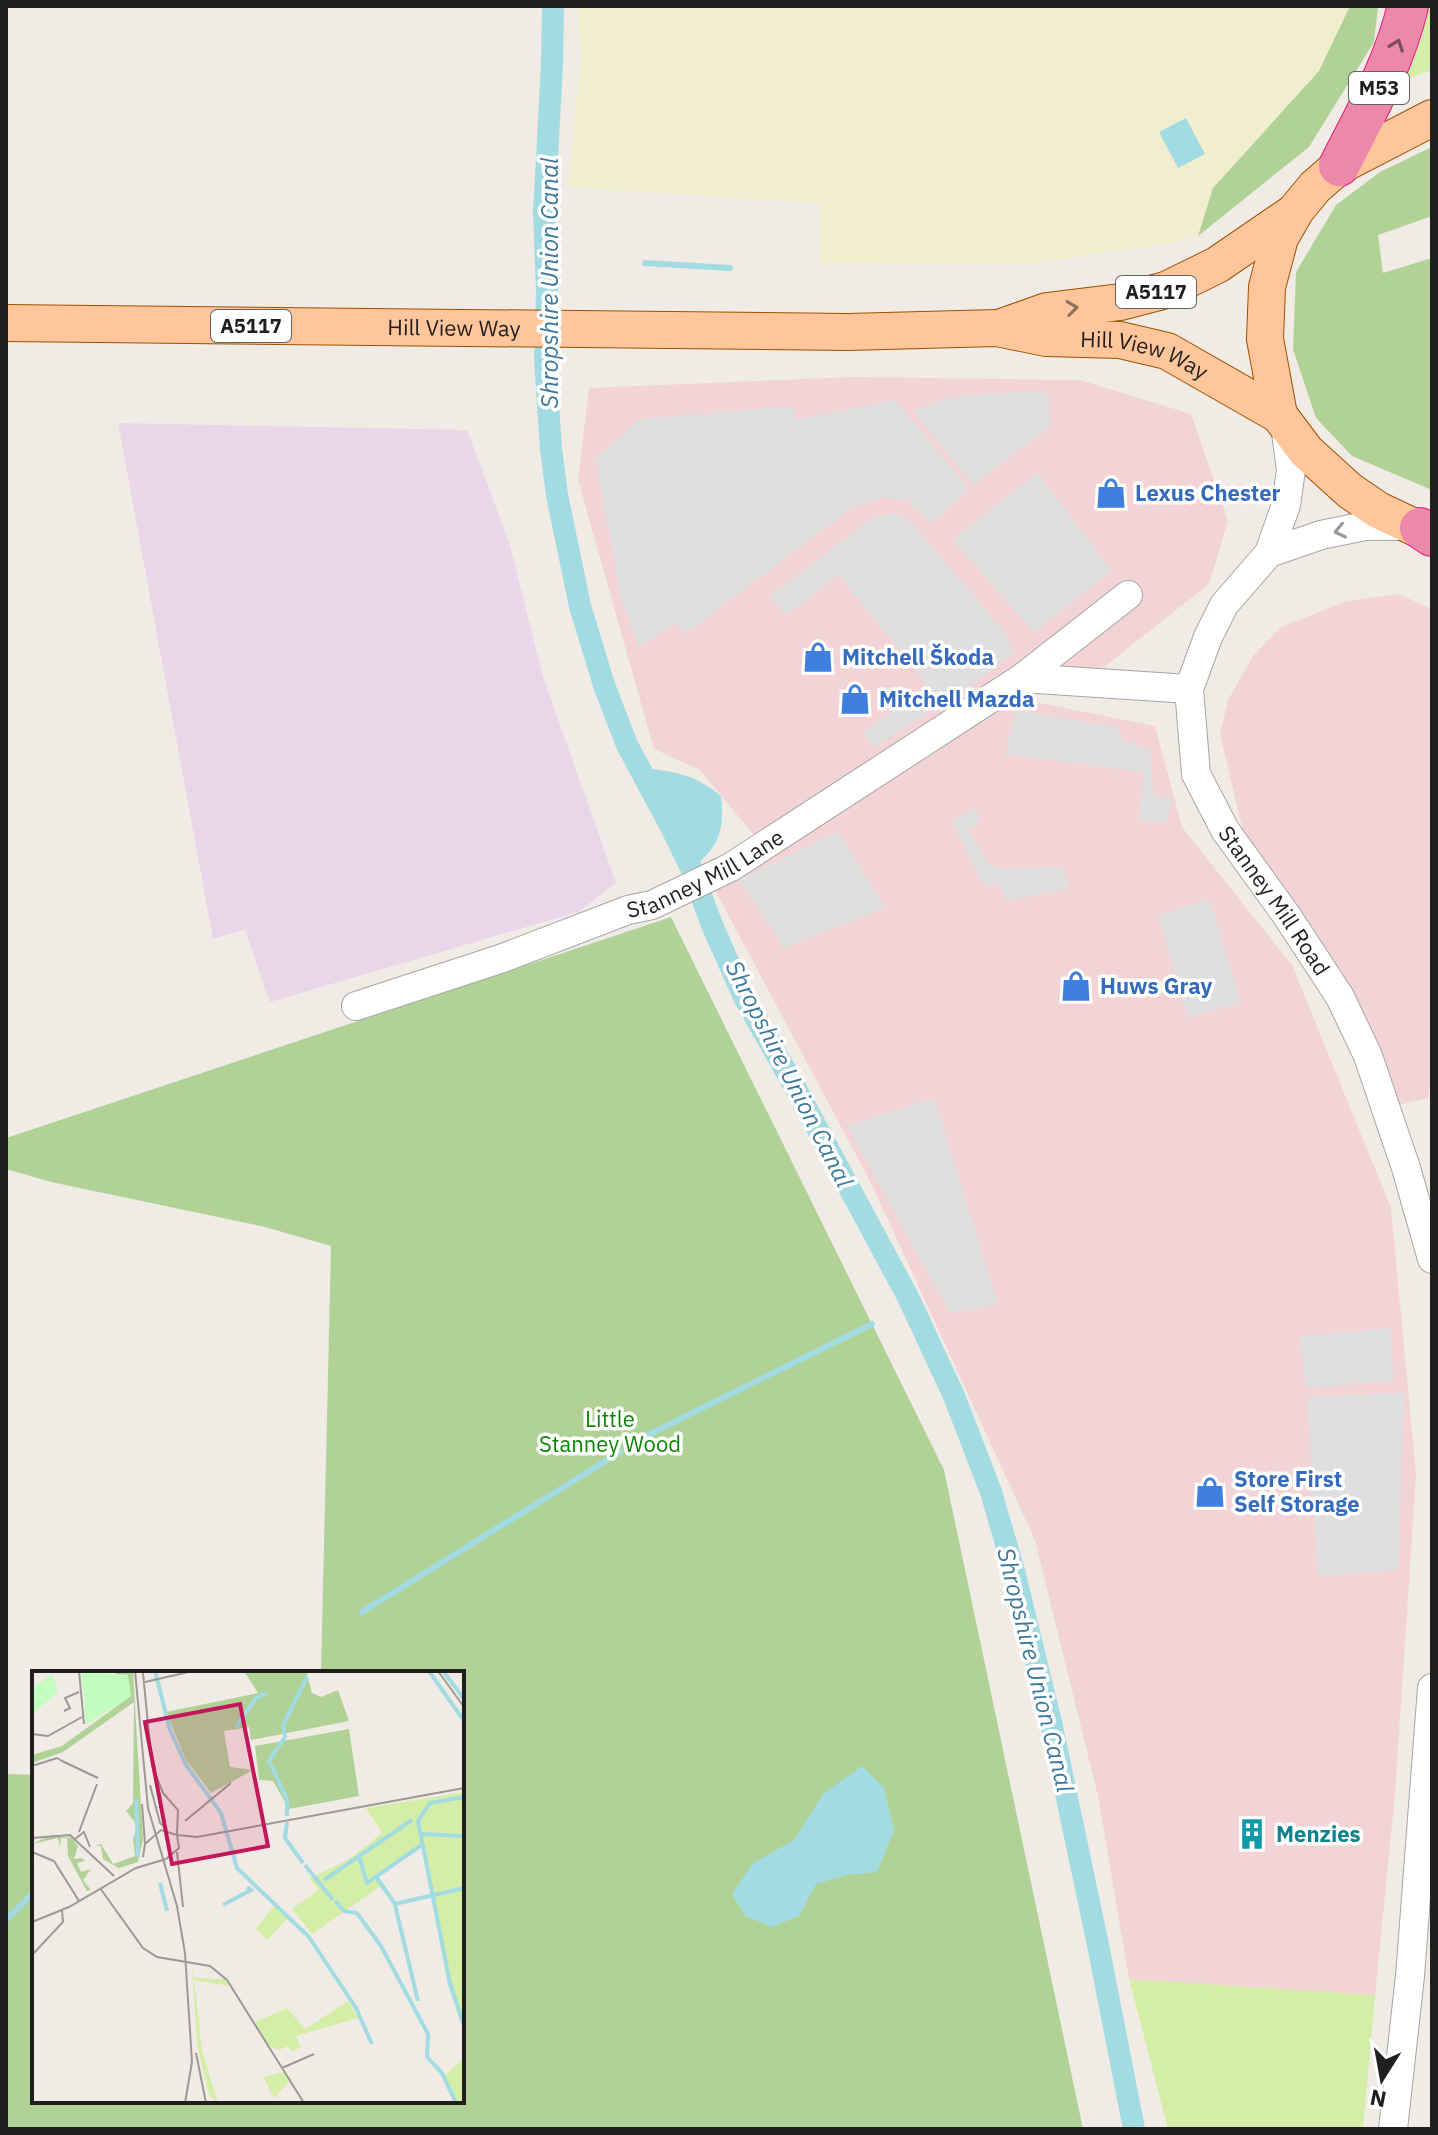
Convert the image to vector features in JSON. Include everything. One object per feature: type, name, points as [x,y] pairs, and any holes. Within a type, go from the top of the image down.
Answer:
[{"type":"highway","name":"M53","points":[[1339,166],[1384,78],[1400,38],[1408,6]]},
{"type":"main road","points":[[1424,530],[1378,510],[1350,491],[1306,451],[1282,420],[1265,339],[1267,287],[1280,238],[1296,210],[1315,187],[1339,166],[1432,118]]},
{"type":"main road","name":"Hill View Way","points":[[997,328],[1047,311],[1120,302],[1166,290],[1217,265],[1296,210]]},
{"type":"main road","name":"Hill View Way","points":[[6,323],[848,332],[997,328],[1046,338],[1120,340],[1167,351],[1282,420]]},
{"type":"street","name":"Stanney Mill Road","points":[[1282,420],[1291,470],[1286,505],[1269,553],[1224,605],[1208,637],[1189,689],[1196,774],[1225,830],[1340,997],[1368,1056],[1406,1168],[1432,1259]]},
{"type":"street","points":[[1269,553],[1321,535],[1365,526],[1424,530]]},
{"type":"street","name":"Stanney Mill Lane","points":[[356,1006],[500,959],[628,910],[652,905],[731,867],[1022,678],[1128,595]]},
{"type":"street","points":[[1022,678],[1189,689]]},
{"type":"street","points":[[1393,2129],[1410,1976],[1432,1688]]},
{"type":"shaded area","points":[[577,6],[1350,6],[1319,71],[1213,188],[1198,236],[1033,264],[820,263],[820,203],[568,187],[581,56]]},
{"type":"shaded area","points":[[853,377],[1080,380],[1191,414],[1228,521],[1209,584],[1099,671],[1008,671],[788,819],[754,835],[700,770],[654,749],[578,480],[589,388]]},
{"type":"shaded area","points":[[1048,392],[1051,426],[973,485],[913,410],[956,397]]},
{"type":"shaded area","points":[[895,400],[969,489],[932,523],[906,500],[884,497],[853,507],[685,634],[676,623],[639,647],[620,596],[596,458],[641,419],[793,406],[795,420]]},
{"type":"shaded area","points":[[118,423],[467,430],[510,545],[543,677],[616,883],[578,912],[270,1002],[245,930],[213,939]]},
{"type":"shaded area","points":[[1037,473],[1112,571],[1034,632],[953,540]]},
{"type":"shaded area","points":[[891,513],[908,519],[1008,636],[1012,654],[971,686],[873,748],[863,733],[927,684],[839,575],[785,616],[770,596],[873,518]]},
{"type":"shaded area","points":[[1398,594],[1430,608],[1432,612],[1432,1066],[1428,1098],[1398,1105],[1243,831],[1220,734],[1228,700],[1253,656],[1281,627],[1344,602]]},
{"type":"shaded area","points":[[1030,701],[1155,726],[1182,827],[1292,965],[1391,1208],[1416,1475],[1395,1794],[1375,1995],[1129,1979],[1098,1796],[1035,1540],[871,1183],[715,890],[998,704]]},
{"type":"shaded area","points":[[1016,710],[1117,727],[1121,739],[1150,750],[1154,795],[1172,799],[1167,822],[1138,819],[1144,772],[1005,754]]},
{"type":"shaded area","points":[[975,807],[980,823],[968,829],[989,864],[1002,869],[1063,866],[1069,888],[1007,901],[998,883],[984,887],[952,821]]},
{"type":"shaded area","points":[[837,831],[886,907],[784,948],[739,880]]},
{"type":"shaded area","points":[[1209,899],[1241,1002],[1188,1018],[1158,915]]},
{"type":"shaded area","points":[[934,1098],[998,1304],[950,1313],[847,1126]]},
{"type":"shaded area","points":[[1391,1328],[1393,1381],[1306,1388],[1299,1336]]},
{"type":"shaded area","points":[[1404,1393],[1398,1570],[1318,1576],[1307,1397]]},
{"type":"green space","points":[[1350,6],[1378,6],[1374,42],[1309,147],[1198,236],[1213,188],[1319,71]]},
{"type":"green space","points":[[1426,6],[1432,6],[1432,70],[1404,80],[1423,33]]},
{"type":"green space","points":[[1432,147],[1432,216],[1378,235],[1383,273],[1432,258],[1432,490],[1352,456],[1316,418],[1293,349],[1296,272],[1336,205],[1380,172]]},
{"type":"green space","name":"Little Stanney Wood","points":[[671,917],[944,1470],[1083,2129],[6,2129],[6,1774],[32,1775],[32,2103],[464,2103],[464,1671],[321,1671],[331,1246],[265,1227],[51,1182],[6,1169],[6,1138]]},
{"type":"green space","points":[[1129,1979],[1375,1995],[1363,2129],[1168,2129]]},
{"type":"water","points":[[1186,118],[1205,154],[1178,168],[1159,132]]},
{"type":"water","points":[[639,767],[692,778],[721,796],[722,818],[718,837],[708,853],[691,868],[669,823]]},
{"type":"water","points":[[862,1766],[884,1788],[894,1830],[877,1872],[848,1875],[816,1884],[799,1916],[772,1927],[745,1916],[732,1894],[753,1863],[794,1840],[823,1794]]},
{"type":"waterway","name":"Shropshire Union Canal","points":[[553,6],[544,213],[547,289],[545,359],[557,495],[580,606],[604,685],[627,745],[691,868],[744,997],[908,1297],[954,1396],[991,1492],[1051,1722],[1134,2129]]},
{"type":"waterway","points":[[645,263],[730,268]]},
{"type":"waterway","points":[[646,1436],[872,1324]]},
{"type":"waterway","points":[[362,1612],[620,1452]]},
{"type":"waterway","points":[[6,1920],[32,1894]]},
{"type":"place","name":"Lexus Chester","points":[[1111,493]]},
{"type":"place","name":"Mitchell Škoda","points":[[818,657]]},
{"type":"place","name":"Mitchell Mazda","points":[[855,699]]},
{"type":"place","name":"Huws Gray","points":[[1076,986]]},
{"type":"place","name":"Store First Self Storage","points":[[1210,1492]]},
{"type":"place","name":"Menzies","points":[[1252,1834]]}]
